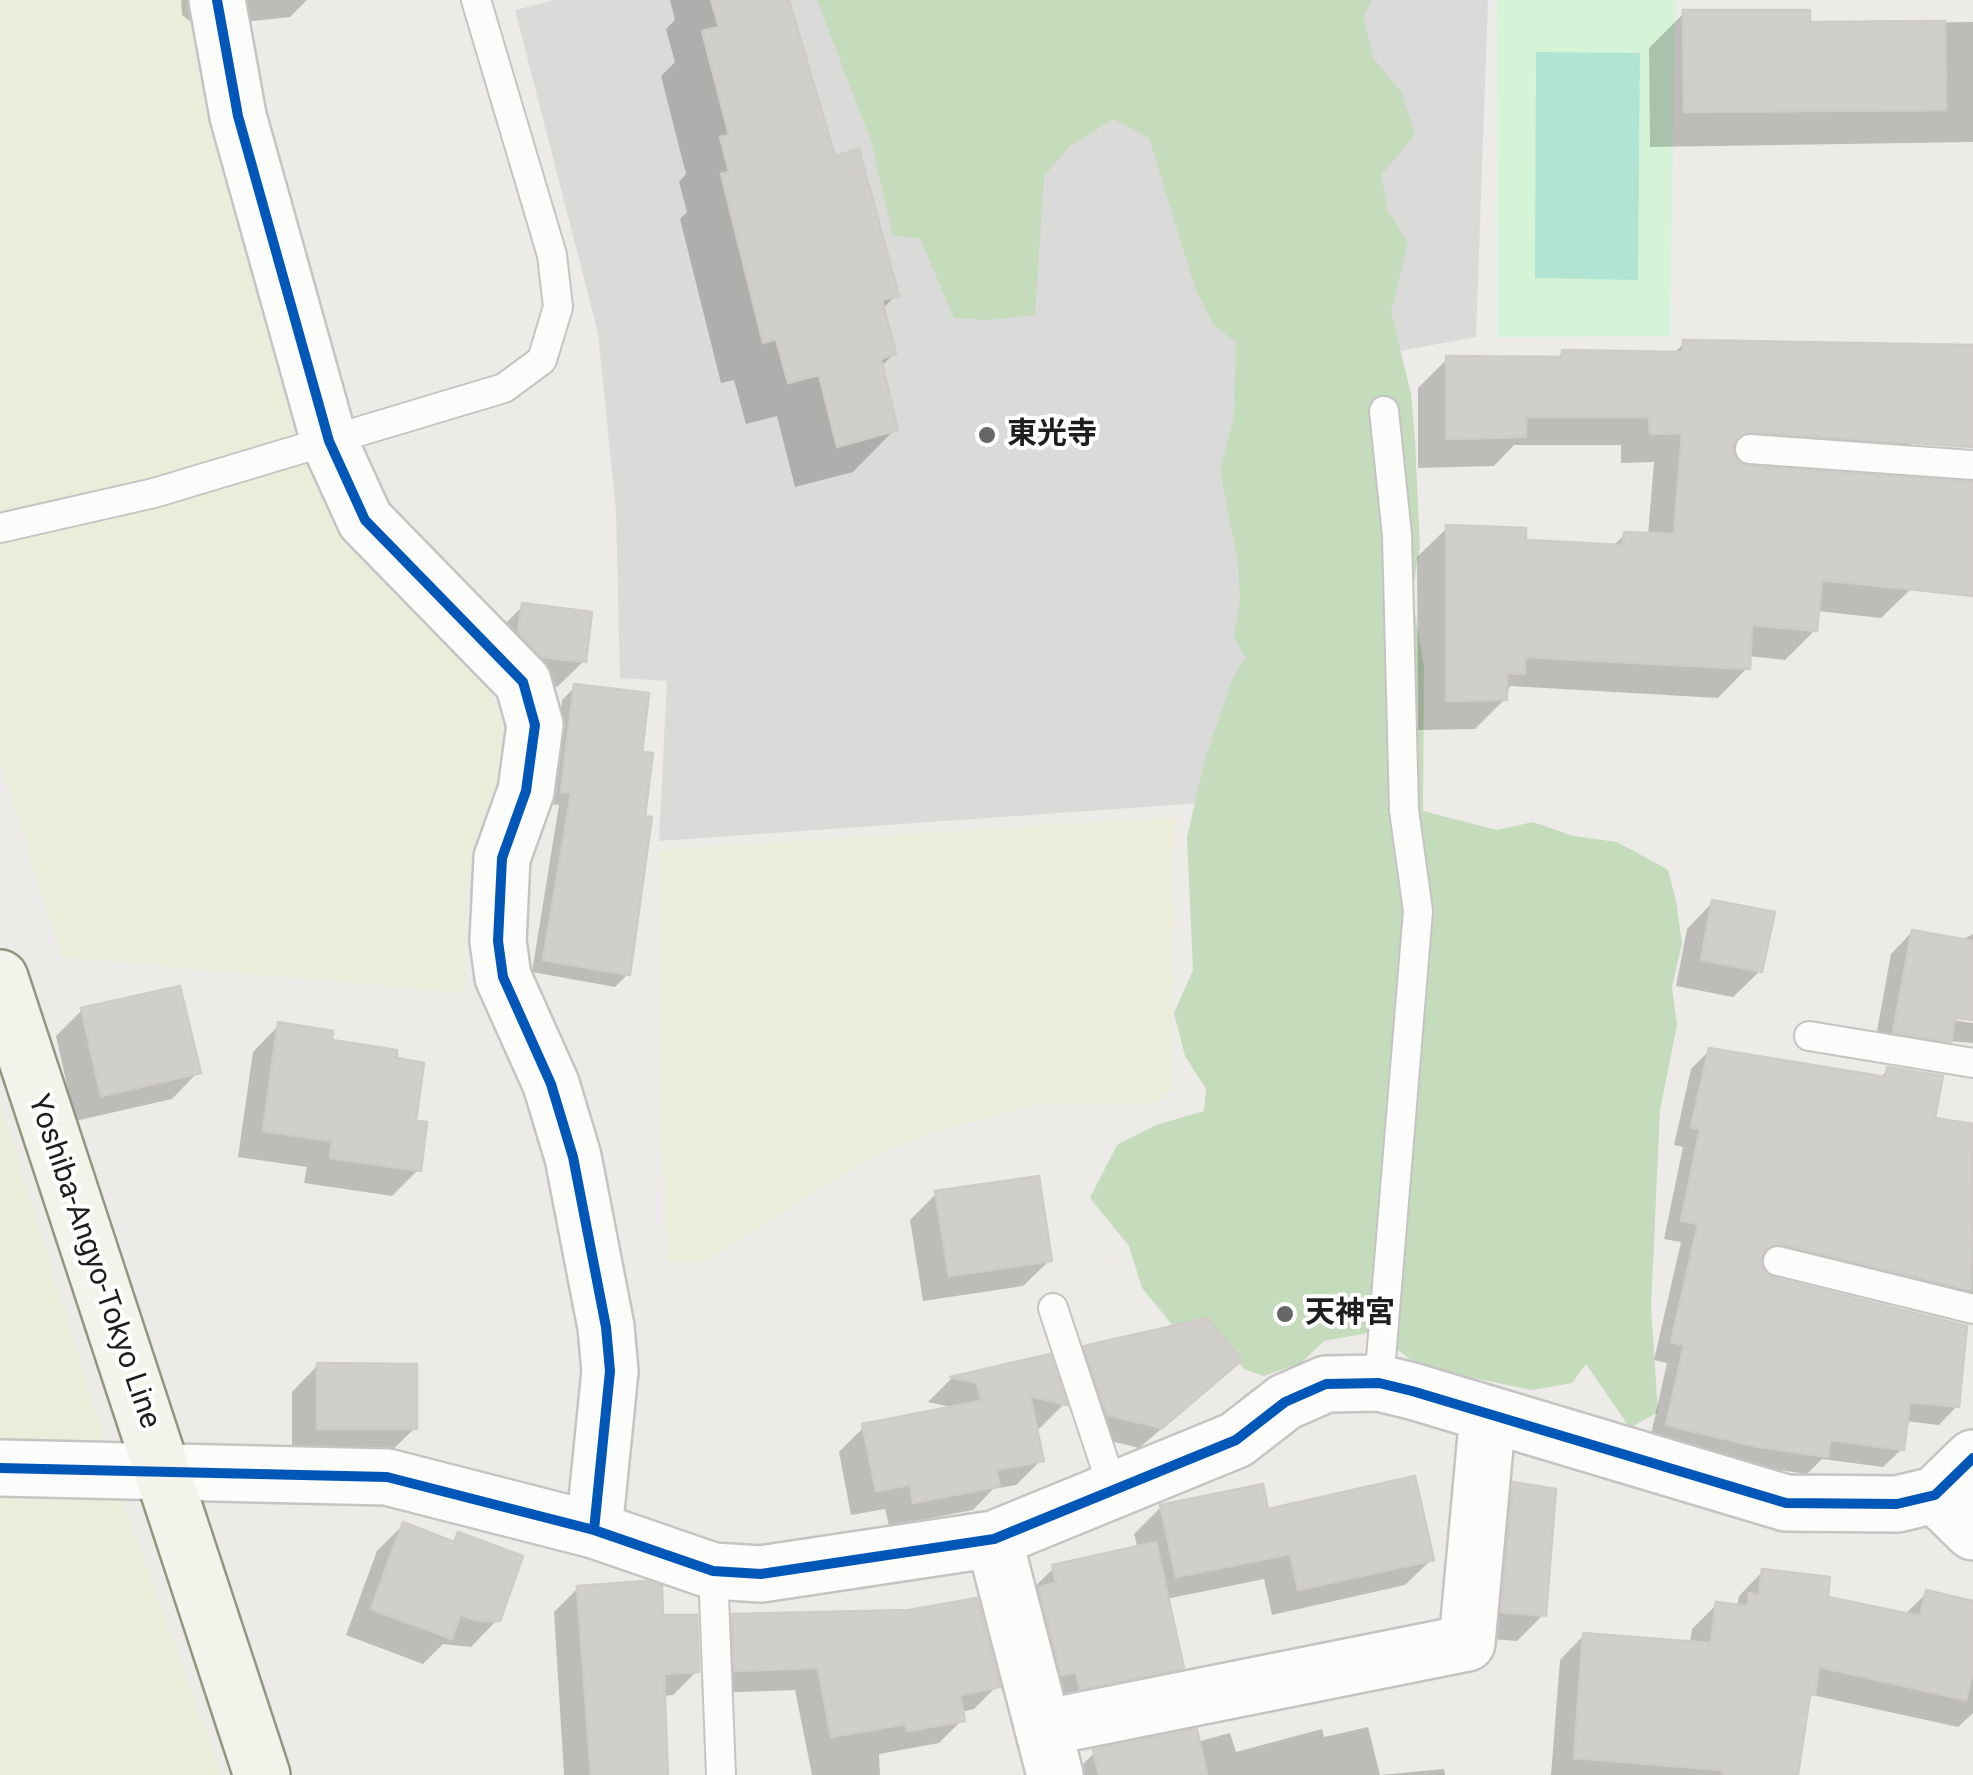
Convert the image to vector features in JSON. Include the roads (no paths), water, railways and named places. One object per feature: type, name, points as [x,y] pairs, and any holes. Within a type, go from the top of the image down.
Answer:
[{"type":"main road","name":"Yoshiba-Angyo-Tokyo Line","points":[[0,978],[262,1775]]},
{"type":"street","points":[[217,0],[238,116],[329,442],[366,520],[524,682],[535,725],[526,791],[502,858],[498,941],[502,976],[551,1084],[573,1157],[606,1327],[610,1370],[594,1530]]},
{"type":"street","points":[[0,1468],[163,1468],[387,1477],[594,1530],[712,1571],[762,1574],[994,1539],[1236,1440],[1285,1402],[1326,1384],[1378,1384],[1786,1502],[1897,1504],[1960,1495]]},
{"type":"street","points":[[994,1539],[1048,1752],[1467,1643],[1488,1414]]},
{"type":"lane","points":[[0,528],[154,493],[504,388],[542,360],[558,308],[552,255],[476,0]]},
{"type":"lane","points":[[1378,1384],[1418,911],[1404,810],[1398,534],[1384,411]]},
{"type":"lane","points":[[1750,449],[1973,465]]},
{"type":"lane","points":[[1809,1036],[1973,1063]]},
{"type":"lane","points":[[1778,1261],[1973,1309]]},
{"type":"lane","points":[[1053,1308],[1113,1489]]},
{"type":"lane","points":[[712,1571],[721,1775]]},
{"type":"place","name":"東光寺","points":[[987,435]]},
{"type":"place","name":"天神宮","points":[[1285,1314]]}]
